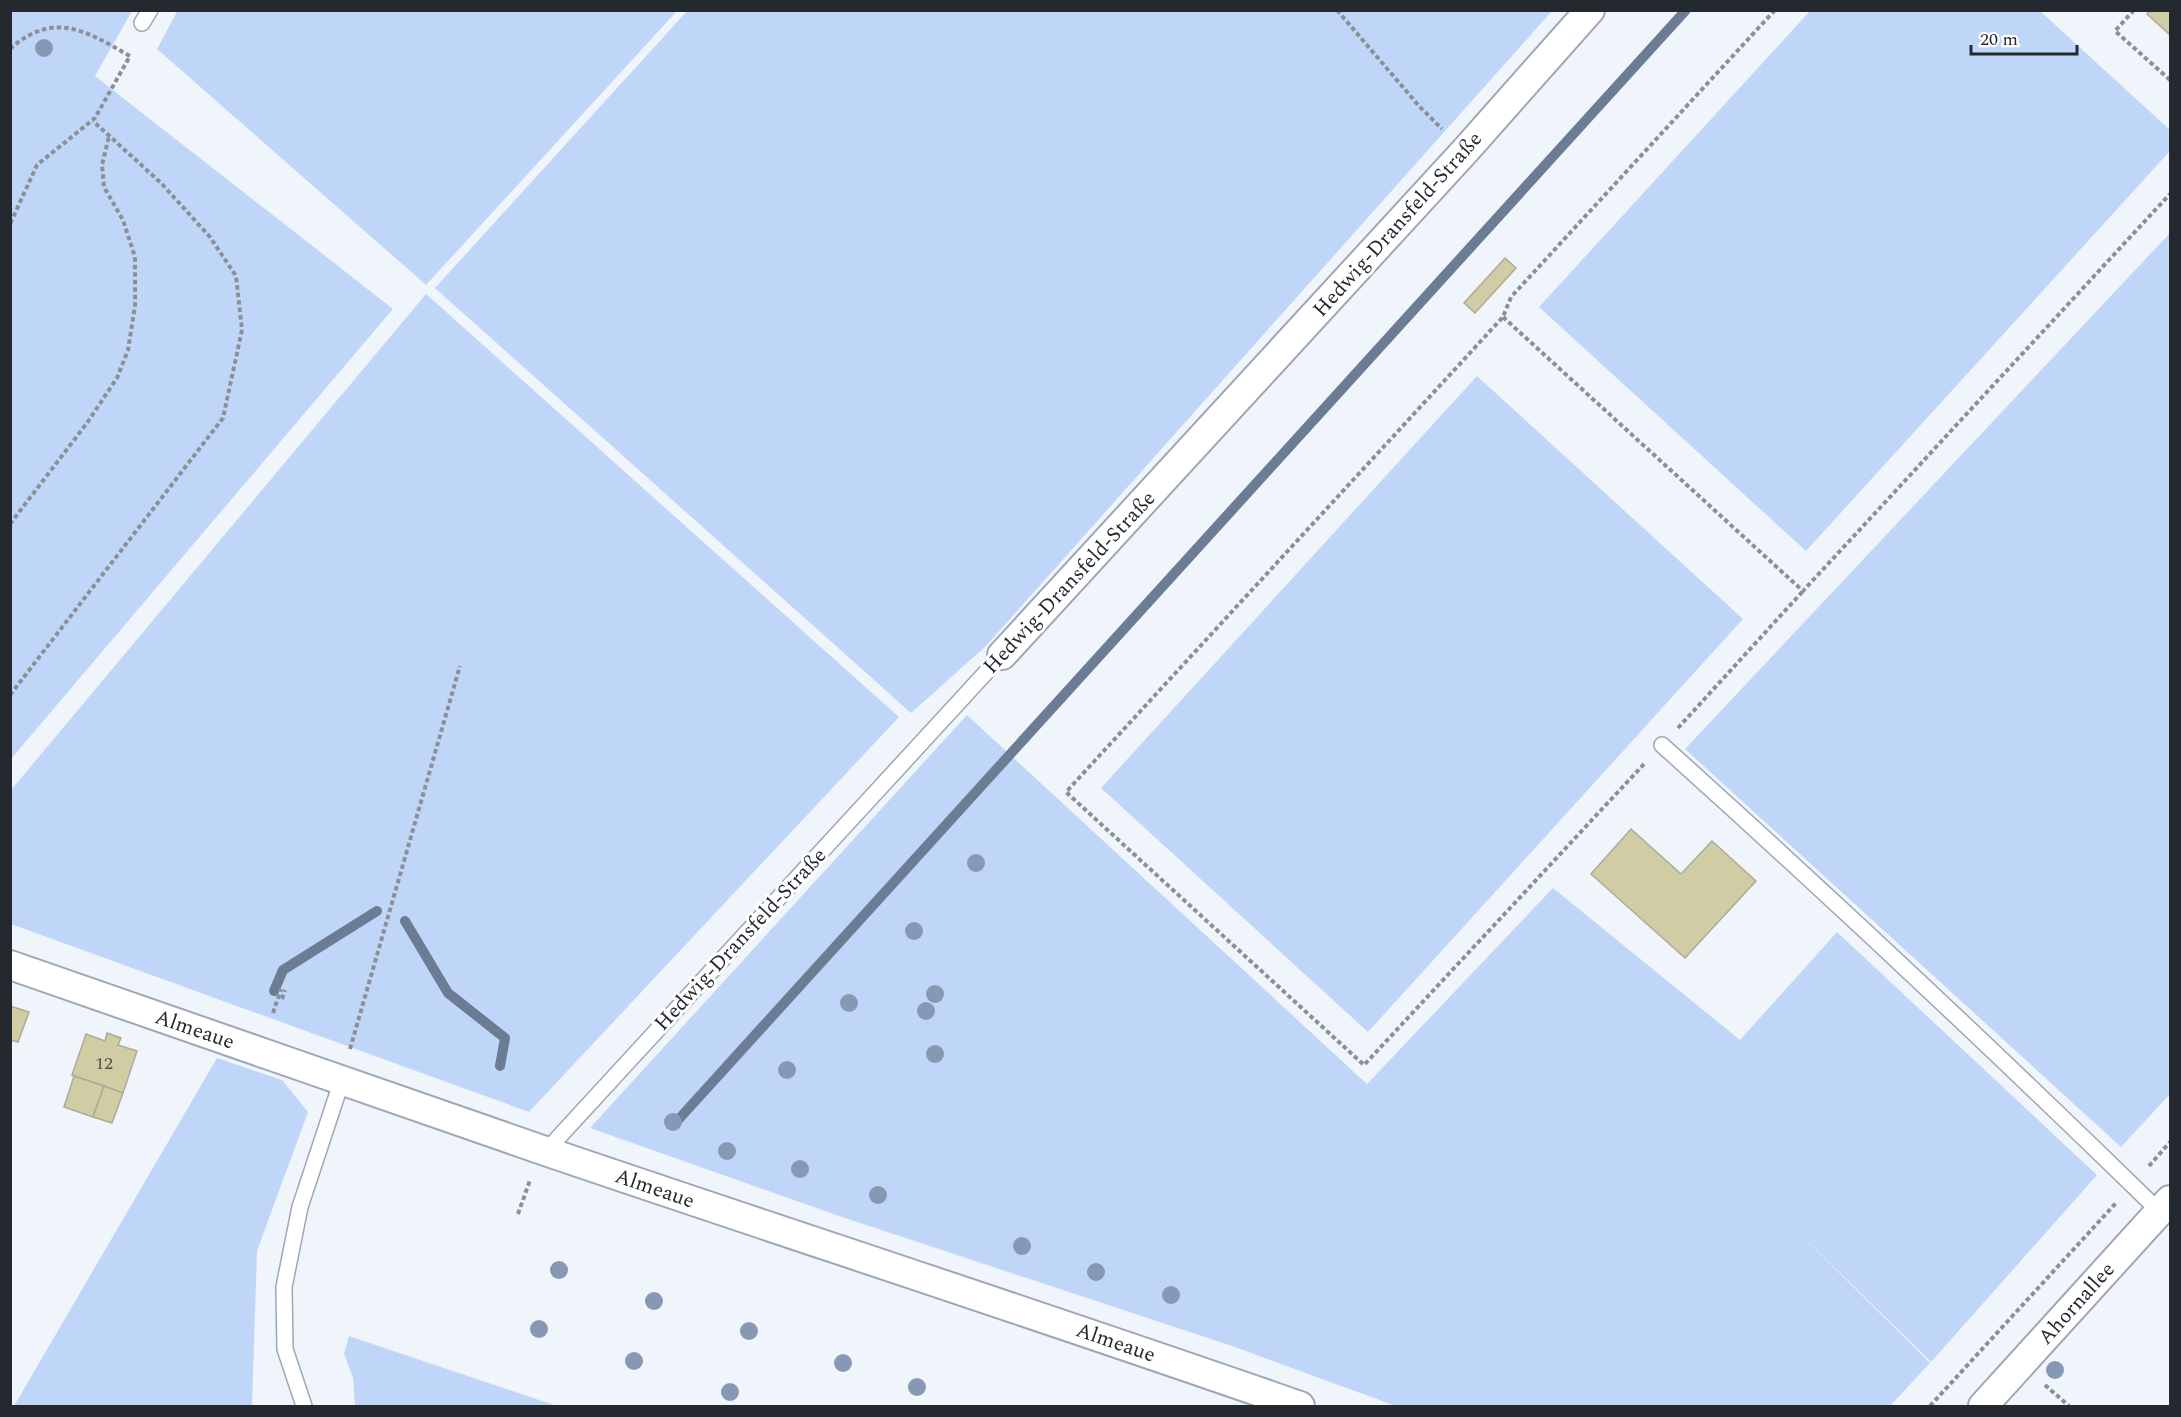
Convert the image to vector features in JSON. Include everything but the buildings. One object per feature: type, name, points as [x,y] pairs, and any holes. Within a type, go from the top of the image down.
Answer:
[{"type":"street","name":"Hedwig-Dransfeld-Straße","points":[[1002,655],[1465,151],[1590,10]]},
{"type":"street","name":"Almeaue","points":[[10,965],[546,1151],[1102,1337],[1300,1407]]},
{"type":"street","name":"Ahornallee","points":[[1983,1407],[2165,1206]]},
{"type":"lane","name":"Hedwig-Dransfeld-Straße","points":[[546,1151],[1002,655]]},
{"type":"lane","points":[[1662,745],[1827,894],[2132,1185],[2165,1206]]},
{"type":"lane","points":[[304,1407],[285,1349],[284,1287],[300,1207],[342,1080]]},
{"type":"path","points":[[1337,10],[1419,106]]},
{"type":"path","points":[[1775,10],[1511,297],[1503,317],[1066,792],[1364,1065],[2170,194]]},
{"type":"path","points":[[2134,10],[2115,31],[2170,80]]},
{"type":"path","points":[[10,49],[26,35],[51,27],[66,27],[96,36],[130,56],[93,121],[38,165],[10,224]]},
{"type":"path","points":[[10,695],[223,418],[242,330],[236,276],[210,237],[161,183],[93,121]]},
{"type":"path","points":[[10,524],[87,423],[117,378],[128,350],[135,306],[135,257],[123,220],[104,187],[102,165],[109,135]]},
{"type":"path","points":[[1503,317],[1803,591]]},
{"type":"path","points":[[342,1080],[460,666]]},
{"type":"path","points":[[273,1013],[283,989],[282,999]]},
{"type":"path","points":[[1930,1407],[2170,1142]]},
{"type":"shaded area","points":[[11,10],[132,11],[95,76],[393,309],[11,759]]},
{"type":"shaded area","points":[[178,10],[677,11],[426,285],[157,49]]},
{"type":"shaded area","points":[[688,10],[1552,11],[985,647],[911,713],[435,288]]},
{"type":"shaded area","points":[[1810,11],[2040,11],[2170,130],[2170,151],[1806,551],[1539,307]]},
{"type":"shaded area","points":[[2170,233],[2170,1094],[2121,1147],[1685,749]]},
{"type":"shaded area","points":[[426,294],[899,717],[529,1112],[11,924],[11,790]]},
{"type":"shaded area","points":[[1477,376],[1743,619],[1368,1032],[1101,788]]},
{"type":"shaded area","points":[[967,715],[1367,1084],[1553,888],[1740,1040],[1837,932],[2097,1175],[1931,1362],[1777,1211],[1930,1363],[1890,1406],[1396,1406],[1232,1346],[836,1215],[590,1128]]},
{"type":"shaded area","points":[[217,1058],[282,1080],[308,1112],[257,1251],[252,1406],[14,1406]]},
{"type":"shaded area","points":[[349,1336],[557,1406],[355,1406],[353,1378],[344,1354]]},
{"type":"waterway","points":[[678,1120],[1686,10]]},
{"type":"waterway","points":[[274,991],[283,970],[377,911]]},
{"type":"waterway","points":[[405,921],[448,993],[505,1038],[500,1066]]}]
